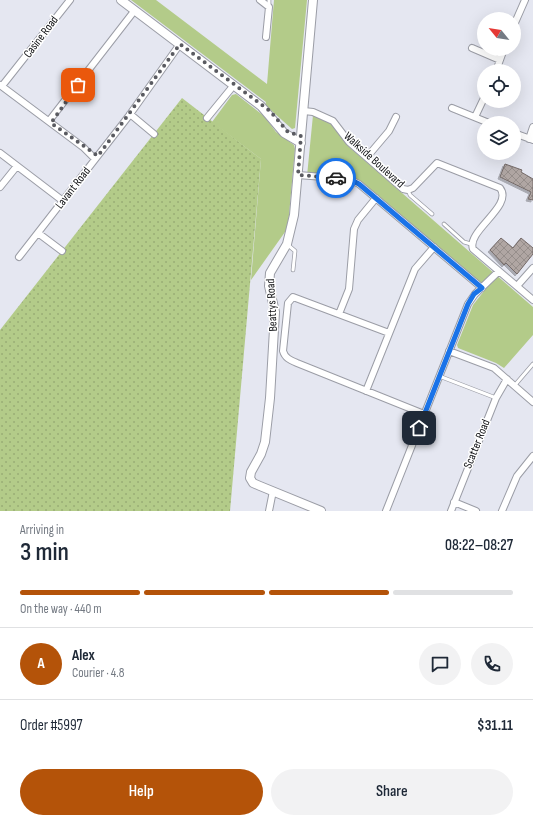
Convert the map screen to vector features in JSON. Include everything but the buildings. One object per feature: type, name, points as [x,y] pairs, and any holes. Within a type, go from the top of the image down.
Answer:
[{"type":"street","name":"Casine Road","points":[[2,86],[70,0]]},
{"type":"street","points":[[121,0],[261,106],[270,111],[288,132],[301,140]]},
{"type":"street","points":[[260,0],[269,7],[266,36]]},
{"type":"street","name":"Beattys Road","points":[[273,492],[253,483],[250,478],[250,472],[261,454],[266,442],[275,312],[269,286],[270,273],[287,244],[294,215],[313,0]]},
{"type":"street","points":[[520,12],[525,0]]},
{"type":"street","points":[[50,122],[135,10]]},
{"type":"street","name":"Lavant Road","points":[[19,257],[97,158],[181,45]]},
{"type":"street","points":[[472,48],[500,60]]},
{"type":"street","points":[[499,64],[501,56]]},
{"type":"street","points":[[207,118],[233,84]]},
{"type":"street","points":[[2,86],[97,158]]},
{"type":"street","points":[[452,108],[475,117],[479,108]]},
{"type":"street","name":"Walkside Boulevard","points":[[304,111],[313,112],[333,121],[349,142],[403,189],[408,190],[437,163],[500,188],[502,191],[502,196],[495,213],[473,238],[471,244]]},
{"type":"street","points":[[129,115],[154,134]]},
{"type":"street","points":[[367,157],[389,131],[396,117]]},
{"type":"street","points":[[521,136],[531,140],[533,128]]},
{"type":"street","points":[[0,153],[63,201]]},
{"type":"street","points":[[0,187],[17,166]]},
{"type":"street","points":[[298,175],[354,181],[434,246],[482,288]]},
{"type":"street","points":[[339,314],[349,289],[354,229],[358,220],[376,198]]},
{"type":"street","points":[[38,233],[62,251]]},
{"type":"street","points":[[471,244],[473,249],[533,300]]},
{"type":"street","points":[[366,391],[415,268],[434,246]]},
{"type":"street","points":[[517,286],[533,268]]},
{"type":"street","points":[[386,511],[468,304],[474,294],[499,271]]},
{"type":"street","points":[[388,333],[293,297],[290,298],[288,303],[284,355],[297,363],[424,414]]},
{"type":"street","points":[[449,351],[491,366],[533,402]]},
{"type":"street","name":"Scatter Road","points":[[451,511],[496,398],[507,380]]},
{"type":"street","points":[[502,511],[517,476],[533,456]]},
{"type":"street","points":[[269,511],[273,492],[321,511]]},
{"type":"street","points":[[454,502],[476,511]]},
{"type":"lane","points":[[269,0],[269,7]]},
{"type":"lane","points":[[408,190],[410,195],[432,214]]},
{"type":"lane","points":[[444,224],[464,242],[471,244]]},
{"type":"lane","points":[[287,244],[295,251],[293,270]]},
{"type":"lane","points":[[514,386],[533,364]]},
{"type":"lane","points":[[439,376],[496,398]]},
{"type":"green space","points":[[131,0],[156,0],[267,84],[274,0],[307,0],[295,128],[292,129],[265,105],[266,102]]},
{"type":"green space","points":[[236,94],[264,116],[276,132],[294,145],[295,149],[288,226],[251,280],[261,159],[212,122],[232,95]]},
{"type":"green space","points":[[182,98],[261,159],[230,511],[0,511],[0,330]]},
{"type":"green space","points":[[313,115],[331,123],[348,146],[533,307],[533,335],[504,368],[496,363],[458,348],[457,345],[473,305],[484,291],[354,181],[307,176]]},
{"type":"way so far","points":[[78,85],[60,108],[51,123],[82,147],[98,156],[170,60],[180,44],[261,106],[270,111],[280,125],[288,132],[301,136],[298,175],[336,178]]},
{"type":"route","points":[[336,178],[349,179],[359,184],[482,288],[474,294],[468,304],[419,428]]}]
